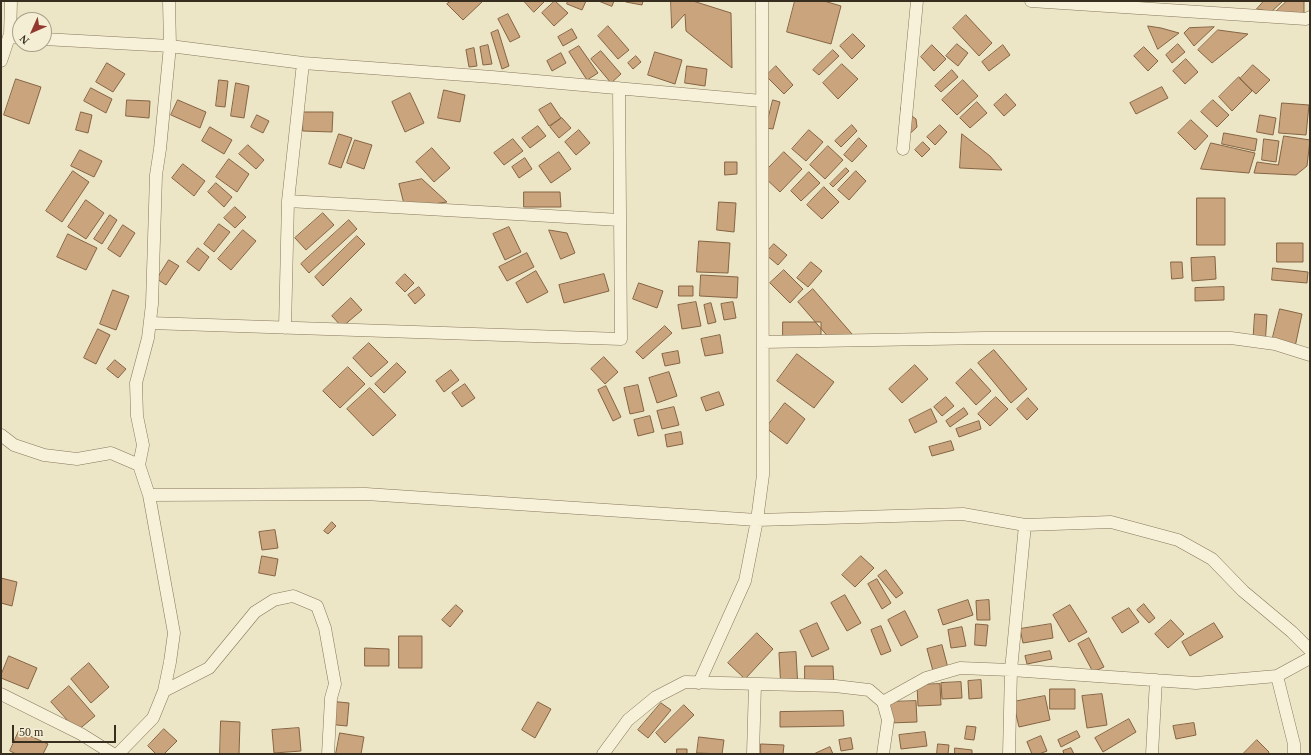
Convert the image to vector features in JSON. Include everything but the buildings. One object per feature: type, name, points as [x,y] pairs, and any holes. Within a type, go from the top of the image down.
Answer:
[{"type":"street","points":[[11,1],[12,12]]},
{"type":"street","points":[[118,754],[153,718],[164,691],[174,633],[149,495],[139,465],[142,445],[137,416],[136,383],[148,338],[152,304],[156,175],[170,46],[169,1]]},
{"type":"street","points":[[699,682],[745,581],[757,520],[763,475],[762,1]]},
{"type":"street","points":[[903,149],[918,1]]},
{"type":"street","points":[[1031,1],[1306,19],[1310,18]]},
{"type":"street","points":[[52,39],[170,46],[303,63],[492,77],[762,101]]},
{"type":"street","points":[[1,61],[12,41]]},
{"type":"street","points":[[285,328],[288,201],[303,63]]},
{"type":"street","points":[[150,323],[621,339],[619,88]]},
{"type":"street","points":[[288,201],[620,220]]},
{"type":"street","points":[[763,342],[985,338],[1231,338],[1275,344],[1310,355]]},
{"type":"street","points":[[1,435],[7,446],[44,455],[77,458],[111,453],[139,465]]},
{"type":"street","points":[[149,495],[366,494],[757,520],[963,514],[1025,525],[1111,522],[1178,540],[1212,559],[1243,591],[1292,632],[1310,650]]},
{"type":"street","points":[[1009,754],[1011,670],[1025,525]]},
{"type":"street","points":[[164,691],[209,668],[255,612],[274,600],[293,596],[317,606],[324,628],[335,684],[330,698],[328,754]]},
{"type":"street","points":[[883,702],[926,678],[960,668],[1011,670],[1196,683],[1277,676],[1310,658]]},
{"type":"street","points":[[1277,676],[1294,744],[1294,754]]},
{"type":"street","points":[[1152,754],[1156,680]]},
{"type":"street","points":[[603,754],[628,720],[656,697],[685,682],[835,686],[869,690],[883,702],[888,720],[883,754]]},
{"type":"street","points":[[753,754],[755,685]]},
{"type":"street","points":[[1,694],[81,734],[113,754]]}]
